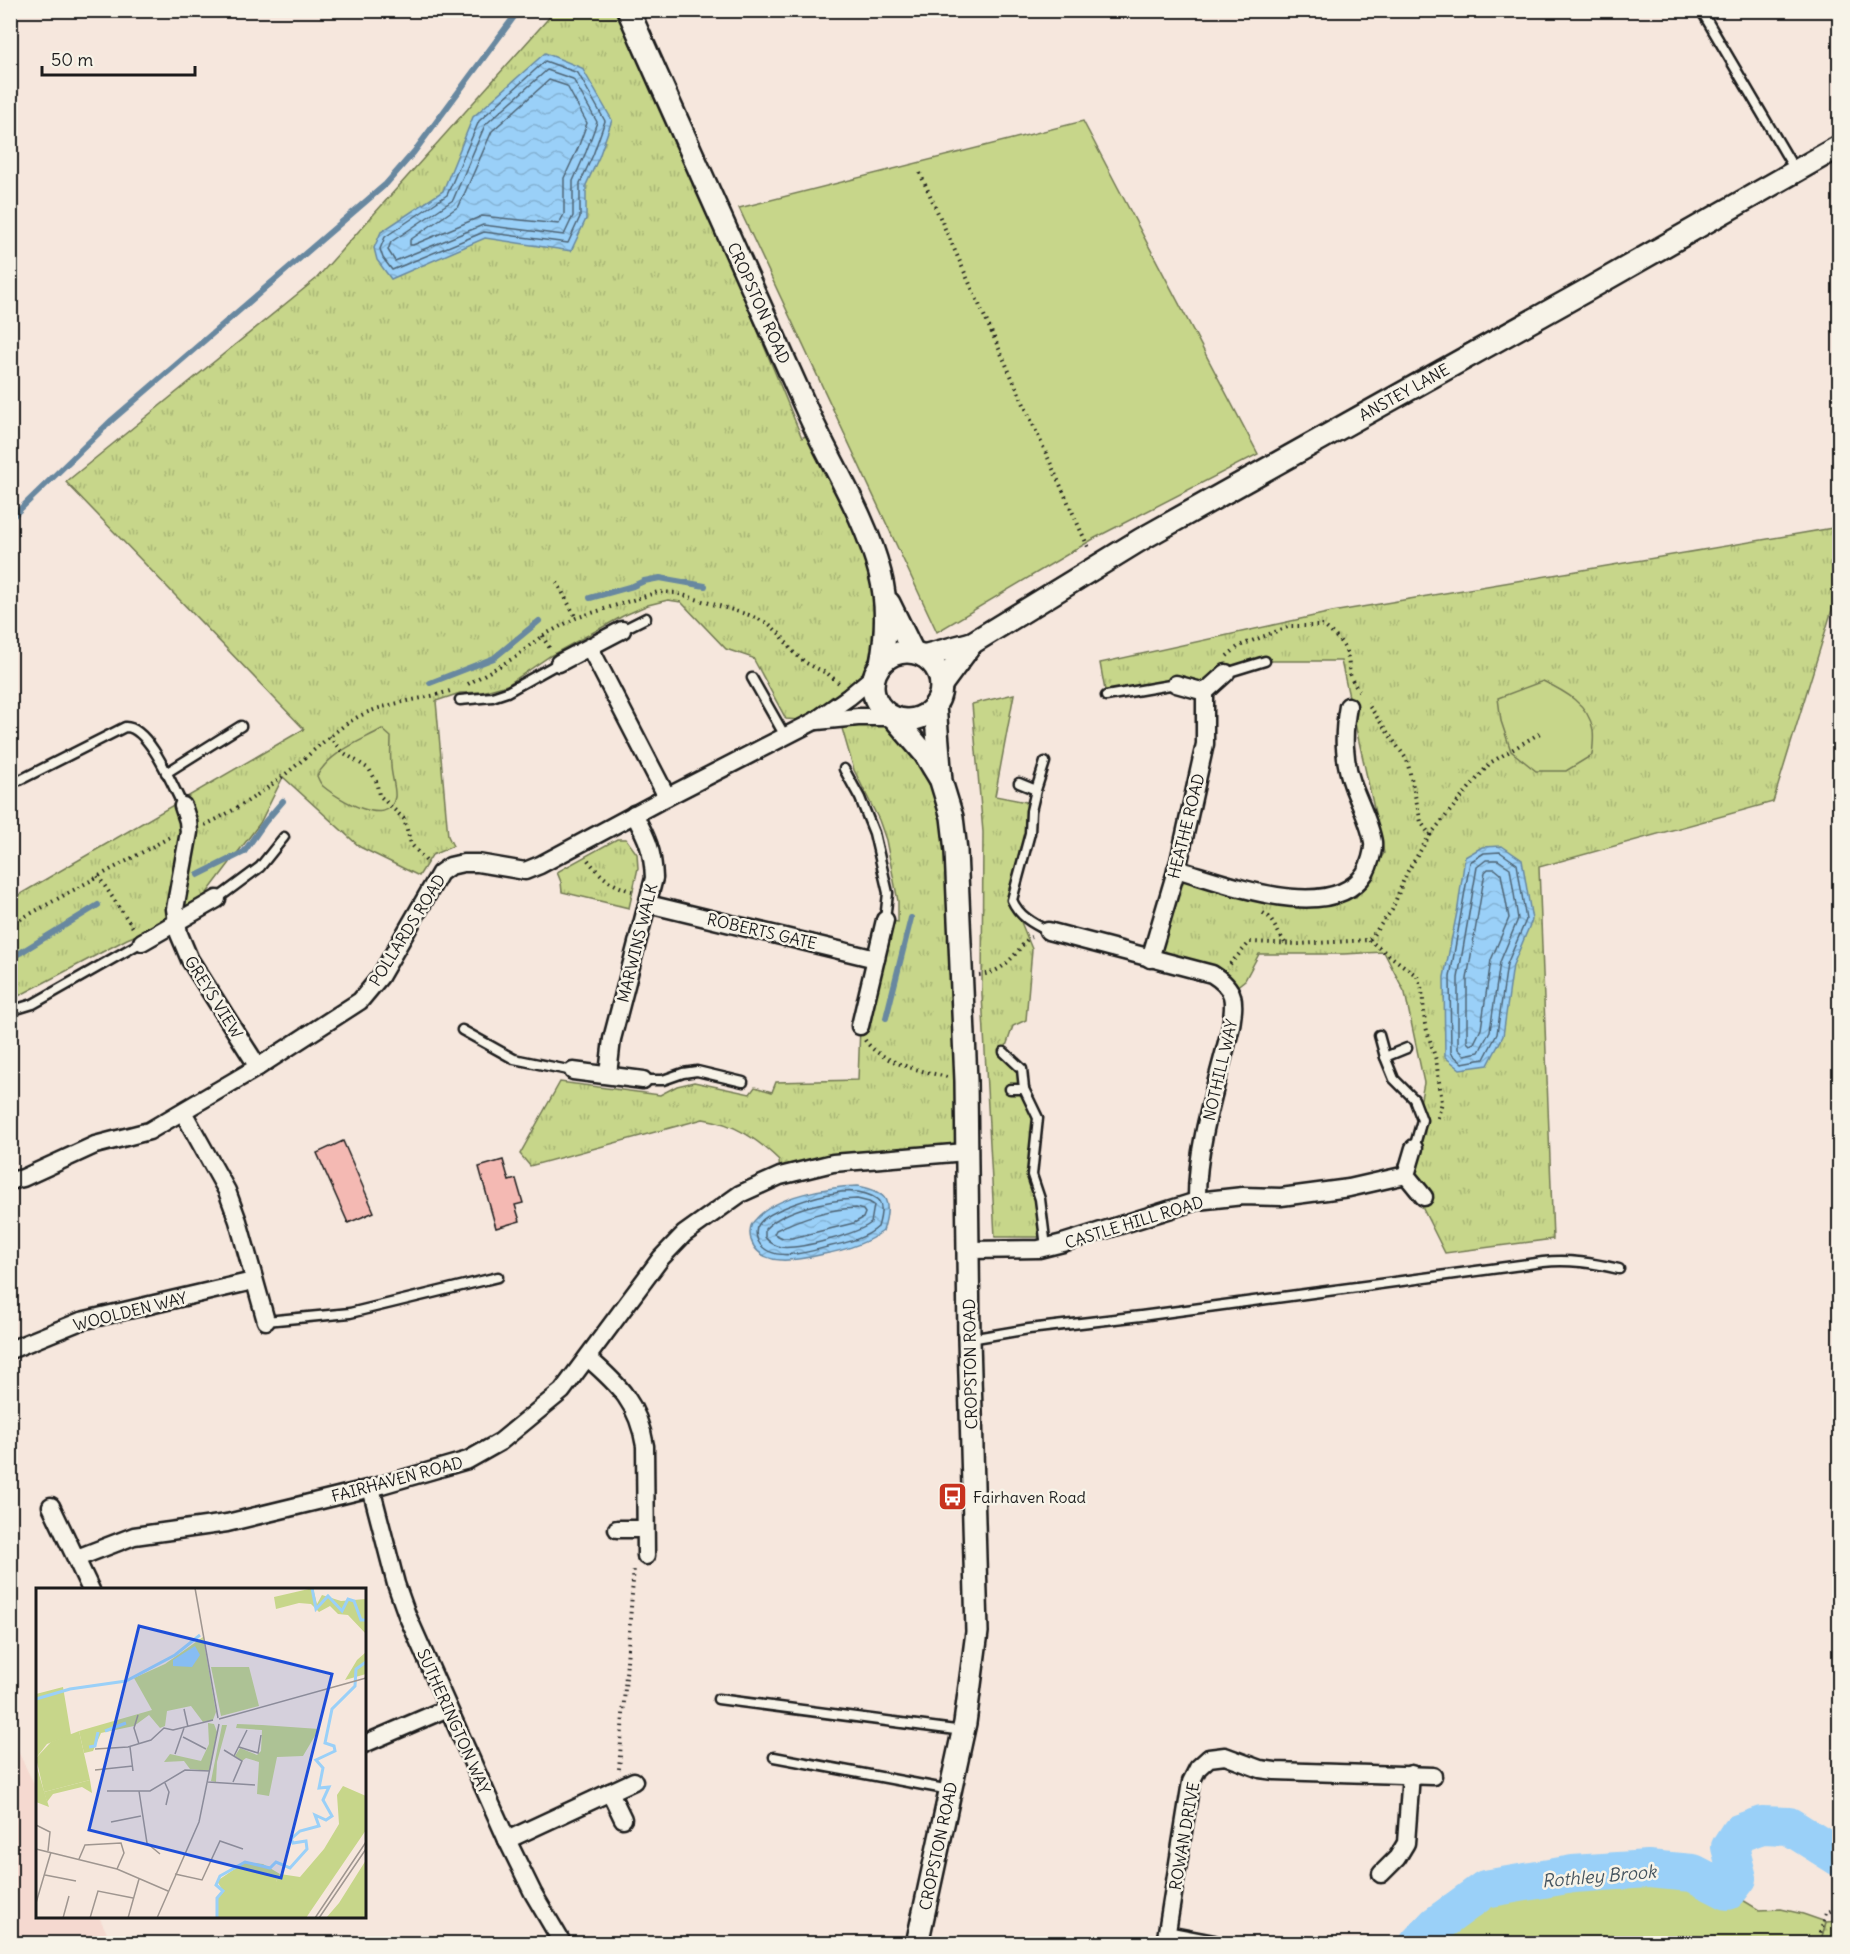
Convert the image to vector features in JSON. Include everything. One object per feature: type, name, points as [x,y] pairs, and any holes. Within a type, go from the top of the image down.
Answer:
[{"type":"street","name":"CROPSTON ROAD","points":[[628,10],[818,434],[863,522],[880,570],[886,597],[886,637],[872,688],[875,700],[881,710],[893,718],[926,754],[941,780],[952,817],[956,851],[966,1081],[969,1339],[977,1632],[964,1731],[917,1944]]},
{"type":"street","name":"ANSTEY LANE","points":[[918,654],[972,643],[1096,566],[1839,146]]},
{"type":"street","name":"CROPSTON ROAD","points":[[886,597],[918,654],[933,663],[939,674],[941,780]]},
{"type":"street","points":[[559,663],[622,630]]},
{"type":"street","name":"ANSTEY LANE","points":[[938,695],[972,643]]},
{"type":"street","points":[[590,648],[667,797]]},
{"type":"street","points":[[877,670],[890,656],[901,652],[918,654]]},
{"type":"street","name":"POLLARDS ROAD","points":[[10,1181],[95,1145],[149,1131],[258,1067],[360,1001],[380,977],[440,873],[450,866],[478,863],[525,871],[540,865],[815,721],[849,697],[877,670]]},
{"type":"street","points":[[1176,684],[1205,692],[1226,673]]},
{"type":"street","name":"HEATHE ROAD","points":[[1150,959],[1176,869],[1205,744],[1205,692]]},
{"type":"street","points":[[893,718],[907,721],[928,714],[938,695]]},
{"type":"street","points":[[1176,869],[1287,898],[1318,899],[1347,890],[1360,880],[1368,868],[1373,844],[1344,753],[1344,728],[1348,706]]},
{"type":"street","name":"POLLARDS ROAD","points":[[815,721],[849,717],[893,718]]},
{"type":"street","points":[[176,924],[176,909],[189,831],[183,806]]},
{"type":"street","name":"MARWINS WALK","points":[[608,1074],[612,1038],[654,878],[649,841],[634,814]]},
{"type":"street","points":[[142,942],[217,899]]},
{"type":"street","name":"ROBERTS GATE","points":[[649,900],[876,958]]},
{"type":"street","points":[[860,1026],[885,920]]},
{"type":"street","name":"GREYS VIEW","points":[[176,924],[190,960],[258,1067]]},
{"type":"street","name":"NOTHILL WAY","points":[[1048,931],[1212,975],[1221,980],[1231,991],[1234,1005],[1201,1151],[1197,1201]]},
{"type":"street","points":[[573,1071],[643,1080]]},
{"type":"street","points":[[183,1112],[227,1191],[238,1221],[266,1321]]},
{"type":"street","points":[[1414,1148],[1406,1175],[1424,1197]]},
{"type":"street","name":"FAIRHAVEN ROAD","points":[[77,1558],[134,1536],[227,1523],[371,1488],[468,1460],[500,1442],[562,1391],[661,1258],[684,1234],[740,1194],[780,1176],[833,1163],[966,1152]]},
{"type":"street","name":"CASTLE HILL ROAD","points":[[968,1250],[1039,1249],[1197,1201],[1244,1196],[1281,1197],[1349,1188],[1406,1175]]},
{"type":"street","name":"WOOLDEN WAY","points":[[10,1350],[81,1321],[253,1281]]},
{"type":"street","points":[[588,1358],[619,1385],[630,1401],[642,1429],[645,1446],[646,1556]]},
{"type":"street","name":"SUTHERINGTON WAY","points":[[371,1488],[396,1584],[407,1615],[507,1840],[533,1893],[563,1944]]},
{"type":"street","points":[[51,1506],[90,1588]]},
{"type":"street","points":[[617,1530],[645,1529]]},
{"type":"street","points":[[366,1743],[448,1708]]},
{"type":"street","name":"ROWAN DRIVE","points":[[1166,1939],[1191,1782],[1198,1768],[1209,1758],[1226,1756],[1260,1769],[1275,1771],[1432,1776]]},
{"type":"street","points":[[1381,1874],[1397,1858],[1406,1843],[1411,1774]]},
{"type":"street","points":[[507,1840],[634,1781]]},
{"type":"street","points":[[614,1790],[623,1819]]},
{"type":"street","points":[[1166,1939],[1214,1944]]},
{"type":"lane","points":[[1701,10],[1796,171]]},
{"type":"lane","points":[[622,630],[646,618]]},
{"type":"lane","points":[[1226,673],[1265,661]]},
{"type":"lane","points":[[460,700],[492,697],[507,692],[559,663]]},
{"type":"lane","points":[[752,678],[785,736]]},
{"type":"lane","points":[[1106,696],[1176,684]]},
{"type":"lane","points":[[166,773],[241,726]]},
{"type":"lane","points":[[20,780],[125,727],[136,729],[142,736],[166,773],[183,806]]},
{"type":"lane","points":[[1045,762],[1036,790],[1031,811],[1030,833],[1012,900],[1023,917],[1048,931]]},
{"type":"lane","points":[[844,769],[860,798],[874,833],[888,893],[885,920]]},
{"type":"lane","points":[[1019,783],[1036,790]]},
{"type":"lane","points":[[217,899],[260,867],[284,837]]},
{"type":"lane","points":[[10,1011],[33,1004],[142,942]]},
{"type":"lane","points":[[462,1030],[514,1059],[573,1071]]},
{"type":"lane","points":[[1379,1035],[1394,1079],[1414,1099],[1422,1120],[1414,1148]]},
{"type":"lane","points":[[1385,1057],[1407,1048]]},
{"type":"lane","points":[[1004,1052],[1022,1069],[1024,1089],[1038,1118],[1032,1175],[1040,1199],[1046,1247]]},
{"type":"lane","points":[[643,1080],[663,1080],[697,1071],[743,1082]]},
{"type":"lane","points":[[1010,1089],[1024,1089]]},
{"type":"lane","points":[[969,1339],[1029,1329],[1176,1312],[1561,1260],[1588,1262],[1619,1269]]},
{"type":"lane","points":[[266,1321],[350,1313],[498,1277]]},
{"type":"lane","points":[[718,1699],[964,1731]]},
{"type":"lane","points":[[774,1757],[950,1790]]},
{"type":"path","points":[[920,174],[1096,566]]},
{"type":"path","points":[[557,582],[576,618]]},
{"type":"path","points":[[467,685],[517,656],[543,636],[576,618],[658,592],[676,593],[749,615],[769,624],[781,635],[792,651],[806,663],[828,674],[839,683],[849,697]]},
{"type":"path","points":[[10,925],[169,837],[221,817],[274,783],[329,736],[356,718],[380,707],[431,697],[458,688]]},
{"type":"path","points":[[1430,834],[1490,763],[1540,734]]},
{"type":"path","points":[[329,736],[341,751],[369,769],[380,795],[404,819],[411,844],[440,873]]},
{"type":"path","points":[[579,843],[596,871],[609,882],[649,900]]},
{"type":"path","points":[[98,876],[142,942]]},
{"type":"path","points":[[961,976],[990,974],[999,970],[1010,962],[1028,938],[1048,931]]},
{"type":"path","points":[[860,1026],[868,1045],[888,1058],[911,1068],[966,1081]]},
{"type":"path","points":[[614,1790],[633,1568],[646,1556]]},
{"type":"path","points":[[1817,1944],[1826,1913],[1839,1907]]},
{"type":"shaded area","points":[[10,1735],[36,1788],[36,1918],[100,1918],[107,1933],[84,1943],[11,1943]]},
{"type":"green space","points":[[555,11],[626,11],[802,438],[812,432],[880,570],[881,663],[815,721],[786,719],[753,658],[726,649],[681,602],[668,600],[648,605],[550,656],[507,685],[482,692],[460,693],[436,701],[448,836],[453,846],[432,855],[419,876],[360,847],[283,777],[260,823],[207,893],[180,917],[127,939],[11,1000],[10,900],[304,729],[66,482],[316,279]]},
{"type":"green space","points":[[1083,121],[1258,454],[1095,538],[937,632],[739,208]]},
{"type":"green space","points":[[1839,527],[1839,587],[1773,802],[1539,867],[1553,1239],[1445,1253],[1406,1175],[1424,1083],[1405,993],[1384,952],[1259,954],[1245,980],[1231,991],[1152,953],[1180,877],[1268,894],[1356,897],[1384,853],[1341,661],[1265,661],[1226,673],[1205,692],[1176,684],[1106,696],[1100,663],[1332,612]]},
{"type":"green space","points":[[1543,681],[1567,694],[1581,706],[1591,721],[1592,755],[1566,771],[1536,771],[1511,751],[1501,721],[1498,698]]},
{"type":"green space","points":[[1014,694],[995,796],[1026,802],[1030,833],[1012,900],[1032,949],[1026,1020],[1013,1026],[1004,1052],[1022,1069],[1024,1089],[1038,1118],[1032,1175],[1045,1237],[995,1237],[982,995],[983,832],[972,704]]},
{"type":"green space","points":[[891,717],[941,780],[966,1152],[780,1176],[779,1160],[762,1145],[735,1128],[703,1119],[530,1166],[520,1154],[560,1082],[660,1095],[677,1086],[694,1082],[750,1094],[755,1087],[772,1092],[776,1082],[858,1080],[860,1026],[885,920],[898,922],[898,901],[886,840],[879,820],[854,770],[839,718]]},
{"type":"green space","points":[[382,729],[391,737],[395,797],[391,806],[383,811],[373,811],[340,798],[323,786],[317,776],[329,760],[337,754]]},
{"type":"green space","points":[[617,839],[626,839],[637,854],[638,868],[629,908],[562,892],[557,872]]},
{"type":"green space","points":[[1648,1869],[1723,1888],[1759,1910],[1781,1909],[1826,1922],[1820,1943],[1434,1943],[1485,1889]]},
{"type":"green space","points":[[1839,1921],[1839,1943],[1820,1943],[1826,1922]]},
{"type":"water","points":[[545,53],[582,68],[612,120],[586,185],[586,219],[571,251],[485,238],[391,279],[377,260],[374,248],[381,232],[443,191],[473,117]]},
{"type":"water","points":[[1502,846],[1522,860],[1532,920],[1513,965],[1503,1036],[1488,1065],[1460,1069],[1445,1057],[1444,977],[1465,857],[1482,847]]},
{"type":"water","points":[[858,1186],[876,1191],[886,1200],[886,1221],[883,1231],[876,1236],[848,1248],[794,1260],[773,1259],[764,1256],[756,1249],[751,1240],[750,1228],[752,1223],[765,1211],[790,1198],[804,1194],[832,1188]]},
{"type":"building","points":[[343,1141],[374,1212],[348,1223],[317,1153]]},
{"type":"building","points":[[503,1160],[509,1181],[516,1179],[523,1203],[515,1205],[520,1221],[496,1228],[479,1167]]},
{"type":"waterway","points":[[10,519],[112,420],[386,184],[414,152],[519,10]]},
{"type":"waterway","points":[[590,598],[660,578],[705,586]]},
{"type":"waterway","points":[[430,683],[494,658],[539,621]]},
{"type":"waterway","points":[[198,875],[244,852],[283,801]]},
{"type":"waterway","points":[[10,959],[98,905]]},
{"type":"waterway","points":[[886,1018],[911,918]]},
{"type":"waterway","name":"Rothley Brook","points":[[1418,1944],[1436,1925],[1485,1889],[1573,1874],[1648,1869],[1693,1873],[1728,1891],[1738,1878],[1730,1847],[1739,1833],[1762,1825],[1789,1826],[1840,1858]]},
{"type":"place","name":"Fairhaven Road","points":[[952,1497]]}]
